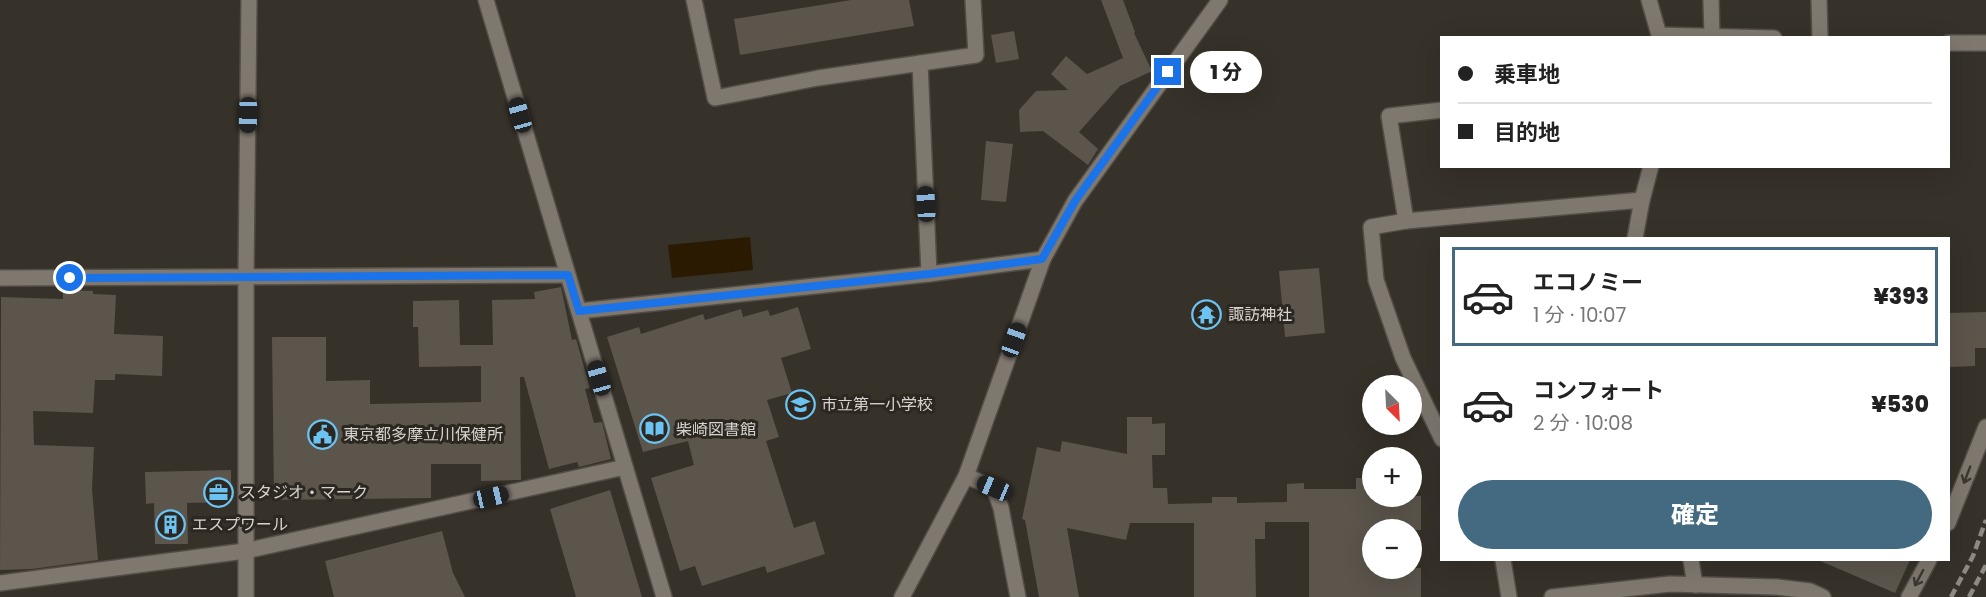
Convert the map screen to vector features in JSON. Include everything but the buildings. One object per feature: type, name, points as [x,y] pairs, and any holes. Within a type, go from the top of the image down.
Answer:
[{"type":"street","points":[[246,597],[249,0]]},
{"type":"street","points":[[486,0],[664,597]]},
{"type":"street","points":[[694,0],[715,98],[818,78],[976,55],[973,0]]},
{"type":"street","points":[[1649,0],[1660,36],[1712,36],[1711,0]]},
{"type":"street","points":[[1819,0],[1820,36]]},
{"type":"street","points":[[902,597],[966,476],[1042,259],[1075,201],[1217,2]]},
{"type":"street","points":[[1950,43],[1986,43]]},
{"type":"street","points":[[920,63],[929,274]]},
{"type":"street","points":[[1406,221],[1389,116],[1440,110]]},
{"type":"street","points":[[1635,237],[1650,168]]},
{"type":"street","points":[[1440,435],[1403,358],[1376,280],[1371,227],[1406,221],[1642,200]]},
{"type":"street","points":[[579,311],[929,274],[1042,259]]},
{"type":"street","points":[[0,278],[568,275]]},
{"type":"street","points":[[1950,518],[1986,427]]},
{"type":"street","points":[[0,583],[245,551],[625,467]]},
{"type":"street","points":[[966,476],[994,488],[1001,508],[1018,597]]},
{"type":"street","points":[[1503,561],[1509,597]]},
{"type":"street","points":[[1690,561],[1695,585]]},
{"type":"street","points":[[1909,597],[1928,561]]},
{"type":"street","points":[[1552,597],[1670,584],[1777,587],[1810,591],[1823,597]]},
{"type":"shaded area","points":[[750,237],[753,270],[672,278],[668,245]]},
{"type":"railway","points":[[1951,597],[1973,556],[1986,520]]},
{"type":"railway","points":[[1969,597],[1986,565]]},
{"type":"place","name":"諏訪神社","points":[[1207,314]]},
{"type":"place","name":"市立第一小学校","points":[[800,404]]},
{"type":"place","name":"柴崎図書館","points":[[655,429]]},
{"type":"place","name":"東京都多摩立川保健所","points":[[322,434]]},
{"type":"place","name":"スタジオ・マーク","points":[[219,492]]},
{"type":"place","name":"エスプワール","points":[[171,524]]},
{"type":"route","points":[[70,278],[568,275],[579,311],[929,274],[1042,259],[1075,201],[1168,72]]}]
